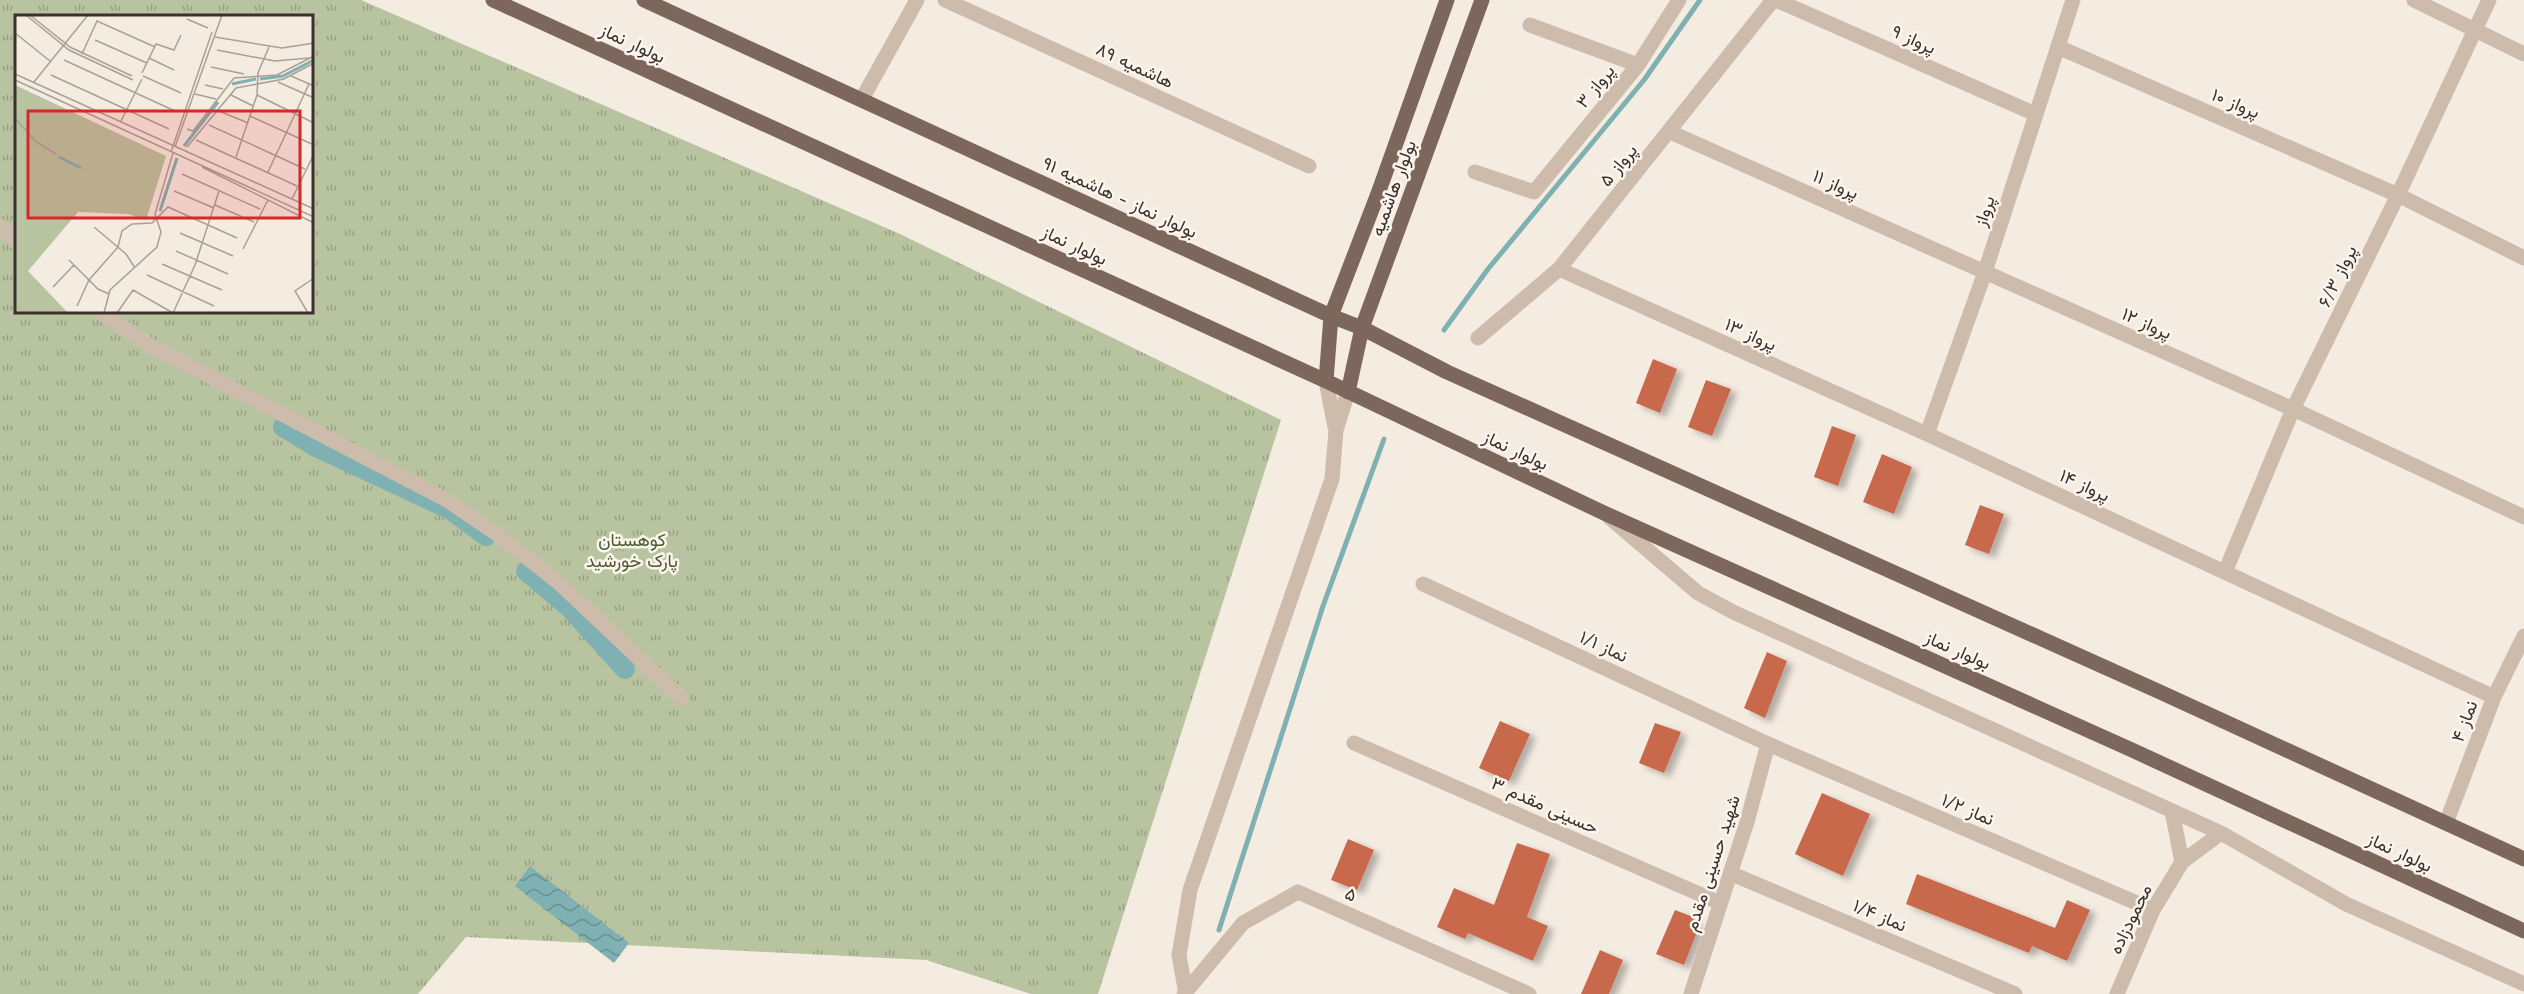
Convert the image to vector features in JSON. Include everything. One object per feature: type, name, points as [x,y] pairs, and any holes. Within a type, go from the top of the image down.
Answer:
[{"type":"main road","name":"بولوار نماز","points":[[493,0],[1326,381],[1604,513],[2122,745],[2524,931]]},
{"type":"main road","points":[[644,0],[862,99]]},
{"type":"main road","name":"بولوار هاشمیه","points":[[1326,381],[1331,316],[1379,191],[1447,0]]},
{"type":"main road","name":"بولوار هاشمیه","points":[[1348,392],[1362,328],[1482,0]]},
{"type":"main road","name":"بولوار نماز - هاشمیه ۹۱","points":[[862,99],[1331,316],[1362,328]]},
{"type":"main road","points":[[1362,328],[1457,377],[2524,859]]},
{"type":"street","points":[[862,99],[917,0]]},
{"type":"street","name":"هاشمیه ۸۹","points":[[945,0],[1309,166]]},
{"type":"street","name":"پرواز ۳","points":[[1475,172],[1534,192],[1638,65],[1679,0]]},
{"type":"street","name":"پرواز ۹","points":[[1775,0],[2035,114]]},
{"type":"street","name":"پرواز ۵","points":[[1478,338],[1559,269],[1775,0]]},
{"type":"street","name":"پرواز","points":[[1927,434],[1985,272],[2073,0]]},
{"type":"street","points":[[2414,0],[2524,54]]},
{"type":"street","name":"پرواز ۶/۳","points":[[2225,572],[2293,409],[2398,195],[2489,0]]},
{"type":"street","points":[[1530,25],[1638,65]]},
{"type":"street","name":"پرواز ۱۰","points":[[2058,47],[2398,195],[2524,258]]},
{"type":"street","name":"پرواز ۱۱","points":[[1670,132],[1985,272]]},
{"type":"street","points":[[0,226],[15,241]]},
{"type":"street","name":"پرواز ۱۳","points":[[1559,269],[1927,434]]},
{"type":"street","name":"پرواز ۱۲","points":[[1985,272],[2293,409],[2524,517]]},
{"type":"street","points":[[103,314],[151,346],[447,500],[497,534],[558,582],[682,699]]},
{"type":"street","points":[[1326,381],[1336,430]]},
{"type":"street","points":[[1185,993],[1179,955],[1190,890],[1332,479],[1336,430],[1348,392]]},
{"type":"street","name":"پرواز ۱۴","points":[[1927,434],[2494,697]]},
{"type":"street","points":[[1604,513],[1698,593],[1733,612],[2221,833],[2346,904],[2524,984]]},
{"type":"street","name":"نماز ۱/۱","points":[[1423,584],[1768,744]]},
{"type":"street","name":"نماز ۴","points":[[2446,823],[2494,697],[2524,636]]},
{"type":"street","name":"حسینی مقدم ۳","points":[[1354,743],[1720,903]]},
{"type":"street","name":"شهید حسینی مقدم","points":[[1691,994],[1768,744]]},
{"type":"street","name":"نماز ۱/۲","points":[[1768,744],[2153,910]]},
{"type":"street","points":[[2172,811],[2182,862]]},
{"type":"street","name":"محمودزاده","points":[[2117,994],[2153,910],[2182,862],[2221,833]]},
{"type":"street","name":"نماز ۱/۴","points":[[1730,873],[2015,994]]},
{"type":"street","name":"۵","points":[[1185,993],[1243,923],[1298,892],[1529,994]]},
{"type":"green space","name":"کوهستان پارک خورشید","points":[[0,0],[361,0],[900,234],[1281,420],[1098,994],[1031,994],[926,960],[466,937],[418,994],[0,994]]},
{"type":"water","points":[[530,866],[629,943],[614,963],[515,886]]},
{"type":"building","points":[[1653,359],[1677,369],[1660,413],[1636,403]]},
{"type":"building","points":[[1706,380],[1731,389],[1712,436],[1688,427]]},
{"type":"building","points":[[1832,426],[1856,435],[1838,486],[1814,477]]},
{"type":"building","points":[[1882,454],[1912,467],[1894,514],[1863,502]]},
{"type":"building","points":[[1980,505],[2004,514],[1989,554],[1965,545]]},
{"type":"building","points":[[1767,652],[1787,661],[1765,718],[1744,708]]},
{"type":"building","points":[[1500,721],[1530,734],[1509,781],[1479,768]]},
{"type":"building","points":[[1655,723],[1681,732],[1664,773],[1639,763]]},
{"type":"building","points":[[1822,793],[1870,814],[1843,876],[1795,854]]},
{"type":"building","points":[[1348,839],[1374,850],[1357,890],[1331,880]]},
{"type":"building","points":[[1517,843],[1550,854],[1527,917],[1548,926],[1533,961],[1468,933],[1465,939],[1437,927],[1454,888],[1494,905]]},
{"type":"building","points":[[1917,874],[2055,928],[2067,900],[2090,910],[2067,961],[2032,946],[2029,953],[1906,904]]},
{"type":"building","points":[[1675,910],[1693,917],[1697,932],[1684,965],[1656,954]]},
{"type":"building","points":[[1600,950],[1623,960],[1609,994],[1581,994]]},
{"type":"waterway","points":[[1444,330],[1488,269],[1644,80],[1700,0]]},
{"type":"waterway","points":[[283,427],[316,447],[451,510],[486,536]]},
{"type":"waterway","points":[[1219,930],[1323,606],[1384,439]]},
{"type":"waterway","points":[[526,571],[570,608],[625,669]]}]
